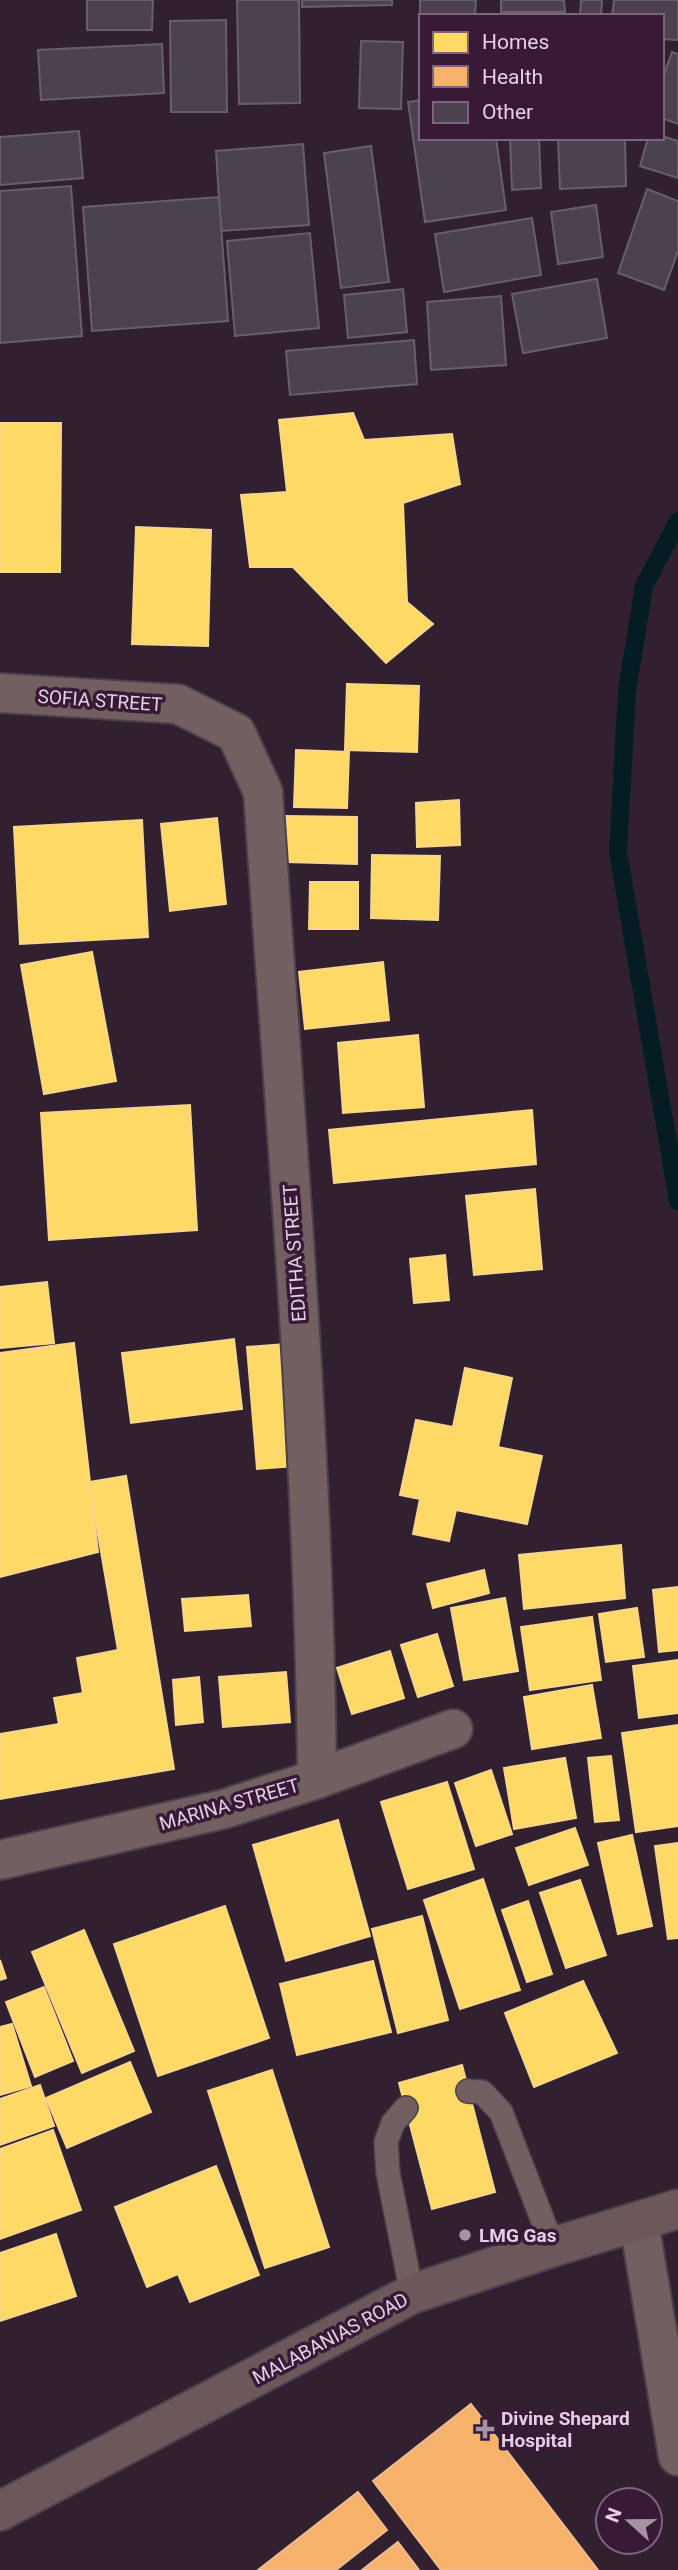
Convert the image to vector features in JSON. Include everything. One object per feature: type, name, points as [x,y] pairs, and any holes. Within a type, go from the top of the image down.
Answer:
[{"type":"main road","name":"MALABANIAS ROAD","points":[[0,2511],[412,2294],[678,2209]]},
{"type":"street","name":"SOFIA STREET","points":[[0,693],[178,704],[236,733]]},
{"type":"street","name":"EDITHA STREET","points":[[236,733],[263,792],[305,1408],[317,1779]]},
{"type":"street","name":"MARINA STREET","points":[[0,1860],[224,1809],[317,1779],[453,1729]]},
{"type":"street","points":[[639,2222],[678,2456]]},
{"type":"lane","points":[[468,2091],[482,2092],[501,2112],[553,2247]]},
{"type":"lane","points":[[406,2108],[393,2123],[386,2142],[388,2173],[412,2294]]},
{"type":"building: Homes","points":[[353,413],[364,440],[452,434],[460,484],[403,503],[407,602],[433,624],[386,663],[293,567],[250,567],[241,495],[287,492],[279,420]]},
{"type":"building: Homes","points":[[0,423],[61,423],[60,572],[0,572]]},
{"type":"building: Homes","points":[[136,527],[211,530],[208,646],[132,644]]},
{"type":"building: Homes","points":[[347,684],[419,686],[417,752],[345,750]]},
{"type":"building: Homes","points":[[296,750],[349,752],[347,808],[294,807]]},
{"type":"building: Homes","points":[[459,800],[460,845],[417,847],[416,803]]},
{"type":"building: Homes","points":[[286,816],[357,817],[357,864],[286,862]]},
{"type":"building: Homes","points":[[217,818],[226,904],[170,911],[161,824]]},
{"type":"building: Homes","points":[[142,820],[148,937],[20,944],[14,827]]},
{"type":"building: Homes","points":[[372,855],[440,856],[438,920],[371,918]]},
{"type":"building: Homes","points":[[310,882],[358,882],[358,929],[309,929]]},
{"type":"building: Homes","points":[[92,952],[116,1081],[44,1094],[21,965]]},
{"type":"building: Homes","points":[[383,962],[389,1020],[305,1029],[299,972]]},
{"type":"building: Homes","points":[[418,1035],[424,1107],[343,1113],[338,1043]]},
{"type":"building: Homes","points":[[190,1105],[197,1230],[49,1240],[41,1113]]},
{"type":"building: Homes","points":[[532,1110],[536,1164],[334,1183],[329,1130]]},
{"type":"building: Homes","points":[[535,1189],[542,1269],[474,1275],[466,1196]]},
{"type":"building: Homes","points":[[445,1255],[449,1300],[414,1303],[410,1259]]},
{"type":"building: Homes","points":[[47,1282],[54,1343],[0,1348],[0,1287]]},
{"type":"building: Homes","points":[[234,1339],[242,1409],[131,1423],[122,1353]]},
{"type":"building: Homes","points":[[74,1343],[98,1552],[0,1577],[0,1353]]},
{"type":"building: Homes","points":[[285,1344],[295,1466],[257,1469],[247,1347]]},
{"type":"building: Homes","points":[[465,1368],[512,1378],[498,1447],[542,1456],[527,1524],[456,1510],[449,1541],[413,1534],[420,1499],[400,1495],[416,1420],[453,1427]]},
{"type":"building: Homes","points":[[126,1476],[174,1769],[0,1799],[0,1734],[59,1724],[54,1698],[83,1693],[77,1658],[118,1650],[89,1482]]},
{"type":"building: Homes","points":[[621,1545],[625,1598],[524,1609],[519,1555]]},
{"type":"building: Homes","points":[[484,1570],[489,1593],[433,1608],[427,1584]]},
{"type":"building: Homes","points":[[678,1587],[678,1650],[659,1652],[653,1590]]},
{"type":"building: Homes","points":[[248,1595],[251,1626],[185,1631],[182,1599]]},
{"type":"building: Homes","points":[[505,1598],[518,1671],[464,1680],[451,1608]]},
{"type":"building: Homes","points":[[637,1608],[644,1657],[606,1662],[599,1614]]},
{"type":"building: Homes","points":[[592,1617],[601,1680],[530,1690],[521,1627]]},
{"type":"building: Homes","points":[[437,1634],[453,1686],[418,1697],[401,1645]]},
{"type":"building: Homes","points":[[390,1651],[404,1698],[352,1714],[337,1668]]},
{"type":"building: Homes","points":[[678,1660],[678,1713],[639,1718],[633,1666]]},
{"type":"building: Homes","points":[[286,1672],[290,1722],[223,1727],[219,1677]]},
{"type":"building: Homes","points":[[199,1677],[203,1722],[176,1725],[173,1680]]},
{"type":"building: Homes","points":[[592,1685],[601,1738],[532,1749],[524,1697]]},
{"type":"building: Homes","points":[[678,1725],[678,1826],[636,1832],[622,1733]]},
{"type":"building: Homes","points":[[611,1756],[619,1820],[595,1822],[588,1758]]},
{"type":"building: Homes","points":[[565,1758],[576,1818],[514,1829],[504,1768]]},
{"type":"building: Homes","points":[[491,1770],[512,1834],[476,1846],[455,1783]]},
{"type":"building: Homes","points":[[447,1782],[474,1869],[408,1889],[381,1802]]},
{"type":"building: Homes","points":[[338,1820],[370,1936],[286,1961],[253,1845]]},
{"type":"building: Homes","points":[[575,1828],[588,1865],[529,1885],[516,1848]]},
{"type":"building: Homes","points":[[632,1835],[652,1926],[618,1934],[598,1843]]},
{"type":"building: Homes","points":[[678,1843],[678,1938],[668,1939],[655,1846]]},
{"type":"building: Homes","points":[[483,1879],[520,1990],[460,2009],[424,1900]]},
{"type":"building: Homes","points":[[580,1880],[606,1955],[566,1968],[540,1893]]},
{"type":"building: Homes","points":[[528,1901],[552,1974],[527,1982],[502,1910]]},
{"type":"building: Homes","points":[[225,1906],[269,2038],[158,2076],[114,1944]]},
{"type":"building: Homes","points":[[422,1916],[448,2020],[398,2033],[372,1929]]},
{"type":"building: Homes","points":[[84,1930],[134,2051],[82,2073],[32,1952]]},
{"type":"building: Homes","points":[[0,1960],[6,1978],[0,1980]]},
{"type":"building: Homes","points":[[373,1961],[391,2032],[297,2055],[280,1984]]},
{"type":"building: Homes","points":[[583,1981],[617,2053],[534,2087],[505,2013]]},
{"type":"building: Homes","points":[[44,1987],[73,2061],[35,2077],[6,2002]]},
{"type":"building: Homes","points":[[12,2024],[31,2086],[0,2095],[0,2027]]},
{"type":"building: Homes","points":[[130,2062],[151,2112],[67,2148],[46,2098]]},
{"type":"building: Homes","points":[[462,2065],[495,2192],[432,2209],[399,2083]]},
{"type":"building: Homes","points":[[272,2070],[329,2247],[265,2268],[208,2091]]},
{"type":"building: Homes","points":[[40,2085],[54,2126],[0,2145],[0,2099]]},
{"type":"building: Homes","points":[[53,2130],[81,2210],[0,2239],[0,2149]]},
{"type":"building: Homes","points":[[216,2166],[259,2275],[190,2302],[178,2274],[147,2287],[115,2207]]},
{"type":"building: Homes","points":[[56,2234],[76,2296],[0,2321],[0,2253]]},
{"type":"building: Health","points":[[471,2404],[598,2570],[441,2570],[373,2481]]},
{"type":"building: Health","points":[[358,2492],[387,2530],[336,2570],[258,2570]]},
{"type":"building: Health","points":[[398,2542],[419,2570],[362,2570]]},
{"type":"building: Other","points":[[87,0],[153,0],[152,30],[87,30]]},
{"type":"building: Other","points":[[237,0],[299,0],[300,103],[239,104]]},
{"type":"building: Other","points":[[302,0],[392,0],[392,5],[302,7]]},
{"type":"building: Other","points":[[420,0],[476,0],[475,14],[420,14]]},
{"type":"building: Other","points":[[501,0],[564,0],[565,12],[501,12]]},
{"type":"building: Other","points":[[581,0],[602,0],[601,14],[580,14]]},
{"type":"building: Other","points":[[614,0],[678,0],[678,40],[664,39],[664,14],[612,14]]},
{"type":"building: Other","points":[[226,20],[227,112],[171,112],[170,21]]},
{"type":"building: Other","points":[[361,41],[403,42],[401,109],[359,108]]},
{"type":"building: Other","points":[[162,44],[164,93],[41,100],[38,50]]},
{"type":"building: Other","points":[[672,52],[678,54],[678,124],[664,119],[664,74]]},
{"type":"building: Other","points":[[419,100],[419,140],[496,140],[506,210],[425,222],[408,102]]},
{"type":"building: Other","points":[[79,131],[83,178],[0,185],[0,137]]},
{"type":"building: Other","points":[[664,137],[678,141],[678,178],[640,166],[647,140],[664,140]]},
{"type":"building: Other","points":[[510,140],[539,140],[541,188],[512,190]]},
{"type":"building: Other","points":[[558,140],[625,140],[626,186],[560,189]]},
{"type":"building: Other","points":[[303,144],[309,225],[221,231],[216,151]]},
{"type":"building: Other","points":[[371,146],[389,282],[341,288],[324,153]]},
{"type":"building: Other","points":[[71,186],[82,336],[0,343],[0,191]]},
{"type":"building: Other","points":[[647,189],[678,201],[678,251],[664,290],[618,273]]},
{"type":"building: Other","points":[[219,197],[228,321],[92,331],[83,207]]},
{"type":"building: Other","points":[[596,205],[603,257],[558,264],[551,212]]},
{"type":"building: Other","points":[[532,218],[541,275],[444,292],[435,234]]},
{"type":"building: Other","points":[[310,233],[319,328],[235,336],[227,241]]},
{"type":"building: Other","points":[[597,279],[607,338],[523,353],[512,294]]},
{"type":"building: Other","points":[[403,289],[407,332],[348,338],[344,295]]},
{"type":"building: Other","points":[[501,296],[506,365],[431,370],[427,302]]},
{"type":"building: Other","points":[[414,340],[417,384],[290,395],[286,351]]},
{"type":"waterway","points":[[678,521],[644,586],[627,691],[618,852],[678,1201]]},
{"type":"place","name":"LMG Gas","points":[[465,2235]]},
{"type":"place","name":"Divine Shepard Hospital","points":[[485,2429]]}]
